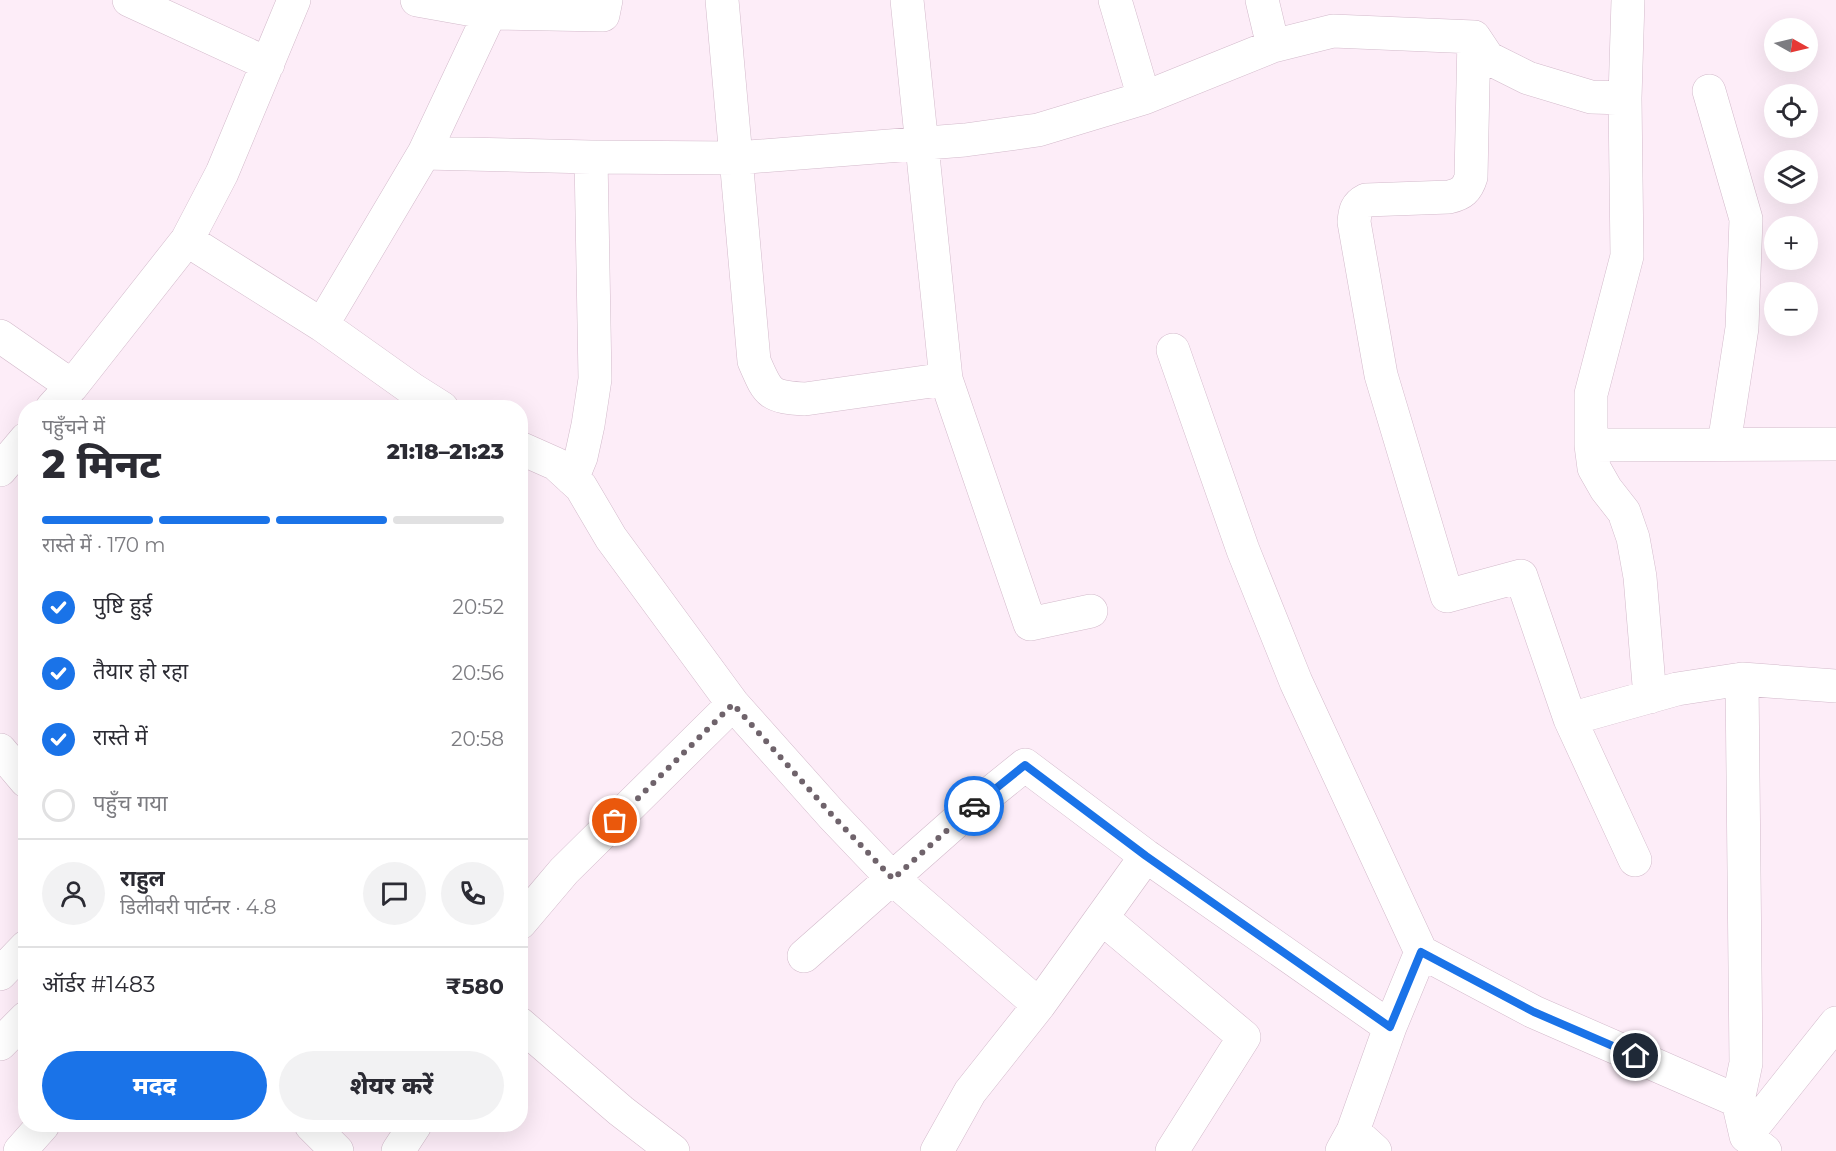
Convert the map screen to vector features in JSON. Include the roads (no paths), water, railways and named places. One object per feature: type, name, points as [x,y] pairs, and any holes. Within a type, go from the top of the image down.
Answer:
[{"type":"street","points":[[129,0],[268,64]]},
{"type":"street","points":[[0,336],[62,397],[187,240],[222,173],[294,0]]},
{"type":"street","points":[[417,0],[490,13],[603,15],[606,0]]},
{"type":"street","points":[[722,0],[754,361],[766,388],[783,398],[805,399],[946,379]]},
{"type":"street","points":[[908,0],[946,379],[1030,624],[1091,611]]},
{"type":"street","points":[[1115,0],[1144,98]]},
{"type":"street","points":[[1262,0],[1273,46]]},
{"type":"street","points":[[1628,0],[1625,98],[1627,256],[1591,394],[1591,445],[1594,468],[1606,489],[1624,512],[1633,538],[1640,577],[1650,697]]},
{"type":"street","points":[[322,325],[424,153],[490,13]]},
{"type":"street","points":[[424,153],[736,158],[965,140],[1038,130],[1144,98],[1273,46],[1333,31],[1474,37]]},
{"type":"street","points":[[1474,37],[1488,58],[1528,78],[1591,97],[1625,98]]},
{"type":"street","points":[[1474,37],[1471,177],[1468,187],[1460,195],[1449,197],[1366,200],[1359,204],[1355,213],[1354,222],[1381,375],[1447,596],[1521,576],[1570,720],[1635,860]]},
{"type":"street","points":[[1709,91],[1746,219],[1742,328],[1724,444]]},
{"type":"street","points":[[572,479],[581,457],[595,379],[591,157]]},
{"type":"street","points":[[187,240],[322,325],[429,400]]},
{"type":"street","points":[[1173,350],[1243,550],[1296,682],[1421,952],[1534,1012],[1738,1101]]},
{"type":"street","points":[[1591,445],[1836,444]]},
{"type":"street","points":[[0,470],[18,449]]},
{"type":"street","points":[[528,452],[556,464],[581,487],[611,538],[733,704],[832,815],[893,879],[1039,1005]]},
{"type":"street","points":[[1570,720],[1677,688],[1742,679],[1836,686]]},
{"type":"street","points":[[1742,679],[1746,1064],[1738,1101],[1755,1144]]},
{"type":"street","points":[[528,914],[564,872],[733,704]]},
{"type":"street","points":[[0,750],[18,771]]},
{"type":"street","points":[[804,956],[968,811],[1025,765],[1146,856],[1390,1027]]},
{"type":"street","points":[[937,1151],[969,1092],[1039,1005],[1146,856]]},
{"type":"street","points":[[1102,918],[1244,1037],[1172,1151]]},
{"type":"street","points":[[1357,1144],[1390,1027],[1421,952]]},
{"type":"street","points":[[0,974],[18,955]]},
{"type":"street","points":[[1755,1144],[1836,1023]]},
{"type":"street","points":[[0,1044],[18,1026]]},
{"type":"street","points":[[528,1031],[621,1111],[673,1151]]},
{"type":"street","points":[[20,1151],[37,1132]]},
{"type":"street","points":[[318,1132],[337,1151]]},
{"type":"street","points":[[398,1151],[410,1132]]}]
